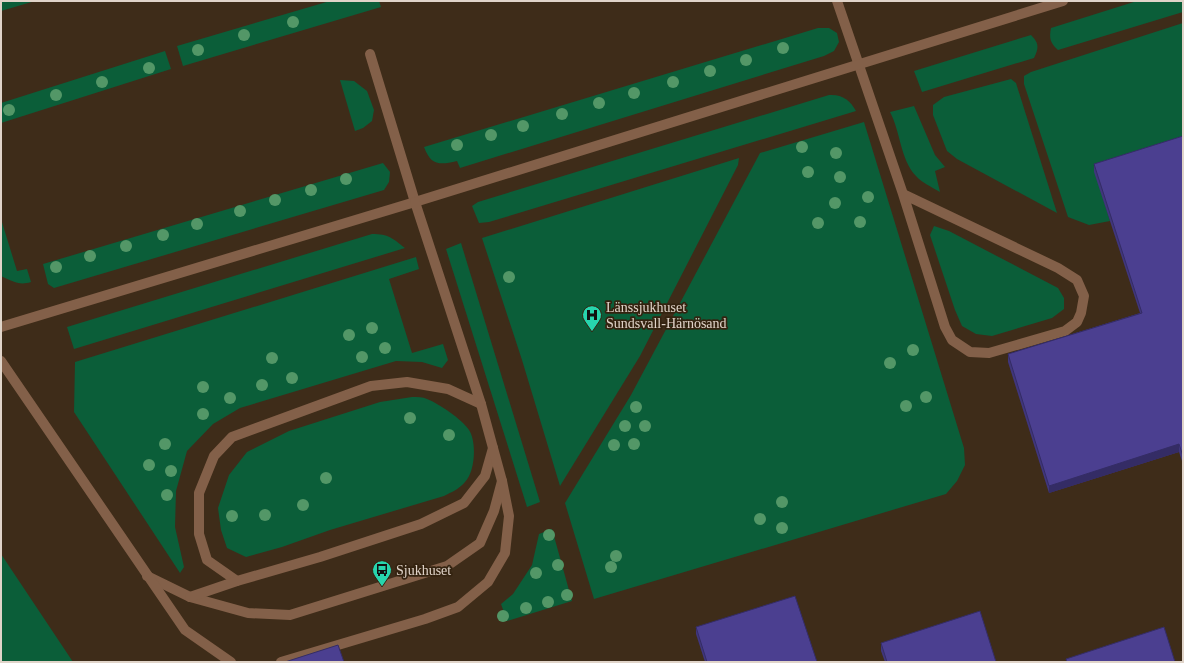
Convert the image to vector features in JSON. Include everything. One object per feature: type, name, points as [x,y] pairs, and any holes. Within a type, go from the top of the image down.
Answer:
[{"type":"street","points":[[837,1],[903,194],[945,327],[952,340],[970,352],[989,353],[1065,331],[1077,322],[1081,313],[1084,296],[1077,280],[1058,268],[903,194]]},
{"type":"street","points":[[1,327],[414,202],[1063,1]]},
{"type":"street","points":[[281,662],[425,619],[458,607],[488,582],[505,553],[509,516],[502,481],[481,404],[414,202],[370,54]]},
{"type":"street","points":[[1,361],[185,630],[231,662]]},
{"type":"street","points":[[237,580],[207,560],[199,534],[199,494],[214,456],[232,437],[371,386],[407,382],[448,389],[481,404]]},
{"type":"street","points":[[190,597],[237,580],[320,557],[421,524],[464,503],[486,476],[493,448]]},
{"type":"street","points":[[147,576],[190,597],[248,613],[290,615],[447,566],[480,543],[494,511],[502,481]]},
{"type":"green space","points":[[1,1],[35,1],[1,11]]},
{"type":"green space","points":[[330,1],[379,1],[381,7],[183,66],[177,46]]},
{"type":"green space","points":[[1137,1],[1183,1],[1183,12],[1058,50],[1053,45],[1050,38],[1051,28]]},
{"type":"green space","points":[[1183,23],[1183,144],[1095,172],[1110,221],[1089,225],[1068,217],[1024,84],[1024,76],[1031,72]]},
{"type":"green space","points":[[818,28],[829,28],[837,33],[839,42],[834,51],[824,56],[460,168],[457,161],[437,163],[433,161],[424,147]]},
{"type":"green space","points":[[1031,35],[1037,43],[1037,51],[1034,58],[922,92],[914,71]]},
{"type":"green space","points":[[165,51],[171,69],[1,123],[1,103]]},
{"type":"green space","points":[[1011,79],[1016,83],[1057,213],[957,159],[947,151],[933,115],[933,105],[944,97]]},
{"type":"green space","points":[[340,80],[354,81],[367,91],[374,110],[372,121],[363,128],[355,131]]},
{"type":"green space","points":[[829,95],[845,98],[856,111],[489,222],[479,223],[472,206],[478,202]]},
{"type":"green space","points":[[914,106],[935,155],[945,167],[935,171],[940,192],[921,181],[911,169],[904,154],[894,120],[890,112]]},
{"type":"green space","points":[[864,122],[964,448],[965,465],[957,481],[946,494],[594,599],[565,503],[631,395],[760,153]]},
{"type":"green space","points":[[739,158],[738,165],[640,356],[560,486],[522,360],[482,238]]},
{"type":"green space","points":[[383,163],[390,172],[389,182],[384,190],[54,288],[48,284],[43,264]]},
{"type":"green space","points":[[1,219],[17,271],[27,269],[31,282],[19,283],[1,276]]},
{"type":"green space","points":[[934,226],[949,231],[1058,288],[1064,298],[1064,309],[1052,318],[992,336],[976,334],[962,326],[955,310],[930,235]]},
{"type":"green space","points":[[372,234],[390,237],[405,248],[74,349],[67,327]]},
{"type":"green space","points":[[461,243],[540,502],[527,507],[446,249]]},
{"type":"green space","points":[[416,257],[419,269],[389,279],[412,353],[443,344],[448,360],[442,368],[422,362],[396,361],[240,408],[213,424],[187,451],[176,491],[175,527],[184,567],[180,573],[74,412],[75,362]]},
{"type":"green space","points":[[412,397],[424,398],[432,401],[450,412],[466,426],[472,435],[474,449],[473,464],[468,477],[460,487],[444,496],[246,557],[227,548],[221,530],[218,508],[229,475],[247,452],[289,431],[380,402]]},
{"type":"green space","points":[[552,529],[572,601],[507,621],[501,604],[513,594],[532,565],[539,534]]},
{"type":"green space","points":[[1,554],[73,662],[1,662]]},
{"type":"building","points":[[1183,136],[1183,456],[1179,444],[1049,486],[1008,354],[1142,313],[1094,164]]},
{"type":"building","points":[[795,596],[817,662],[707,662],[696,627]]},
{"type":"building","points":[[980,611],[996,662],[887,662],[881,643]]},
{"type":"building","points":[[1164,627],[1175,662],[1067,662],[1066,659]]},
{"type":"building","points":[[338,645],[344,662],[285,662]]},
{"type":"place","name":"Länssjukhuset Sundsvall-Härnösand","points":[[592,332]]},
{"type":"place","name":"Sjukhuset","points":[[382,587]]}]
